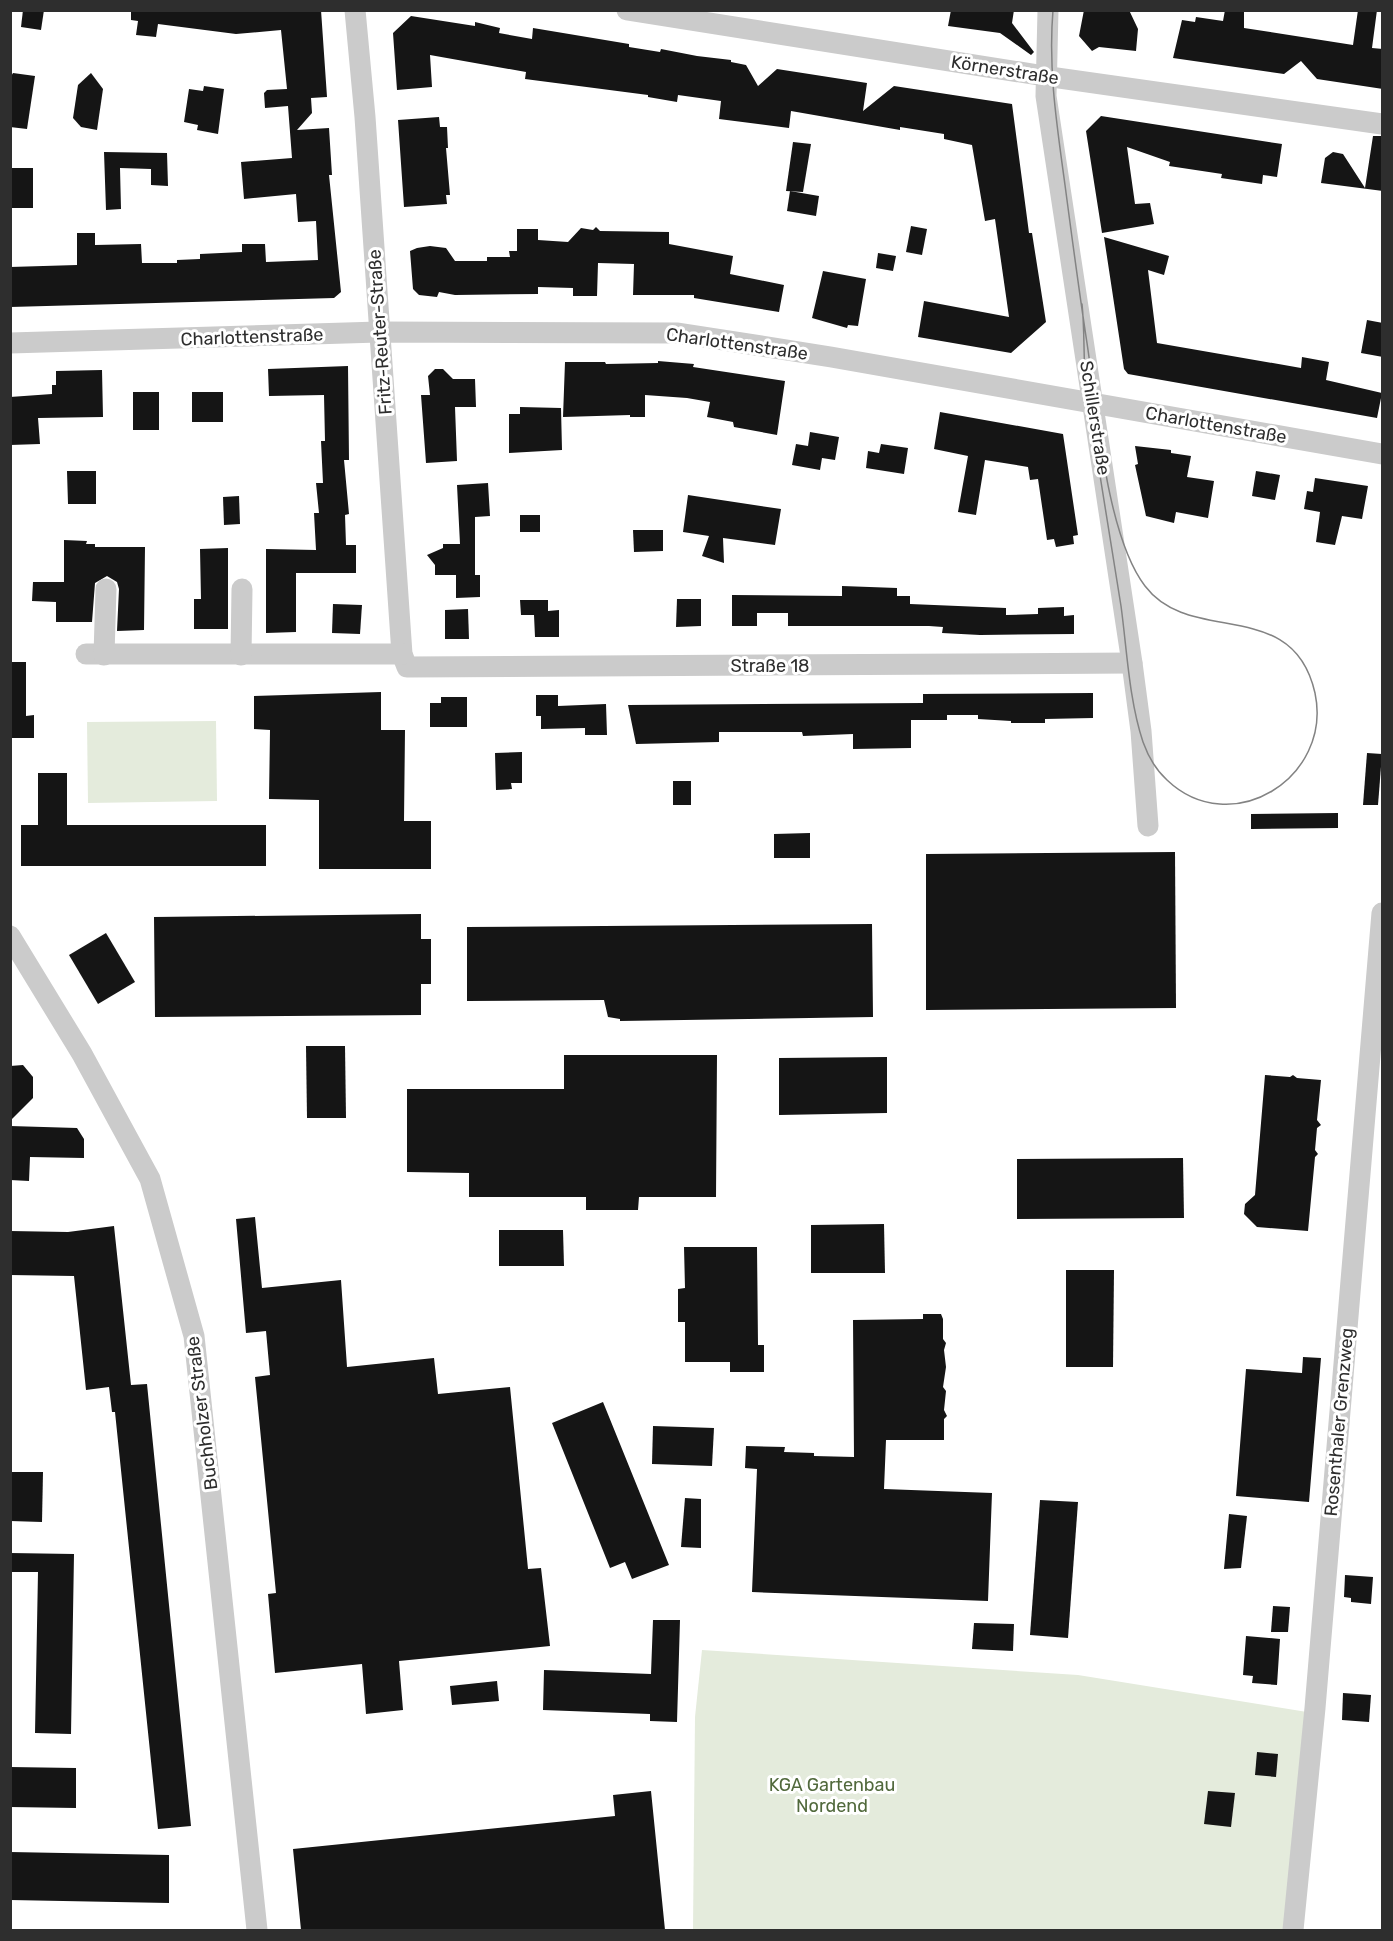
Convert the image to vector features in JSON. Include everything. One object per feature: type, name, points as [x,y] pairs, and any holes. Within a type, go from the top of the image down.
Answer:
[{"type":"street","name":"Fritz-Reuter-Straße","points":[[355,10],[404,660]]},
{"type":"street","name":"Körnerstraße","points":[[627,10],[1045,76],[1383,124]]},
{"type":"street","name":"Schillerstraße","points":[[1048,10],[1045,76],[1132,663],[1141,731],[1148,826]]},
{"type":"street","name":"Charlottenstraße","points":[[10,343],[380,332],[678,333],[1383,454]]},
{"type":"street","points":[[106,589],[95,655],[241,655],[404,660]]},
{"type":"street","points":[[241,655],[242,589]]},
{"type":"street","name":"Straße 18","points":[[404,660],[1132,663]]},
{"type":"street","name":"Rosenthaler Grenzweg","points":[[1293,1930],[1316,1696],[1383,913]]},
{"type":"street","name":"Buchholzer Straße","points":[[10,936],[82,1054],[150,1179],[188,1308],[194,1336],[257,1930]]},
{"type":"green space","points":[[216,721],[217,801],[88,803],[87,722]]},
{"type":"green space","name":"KGA Gartenbau Nordend","points":[[702,1650],[1078,1675],[1307,1712],[1287,1930],[693,1930],[695,1717]]},
{"type":"building","points":[[23,10],[44,10],[41,30],[21,27]]},
{"type":"building","points":[[131,10],[321,10],[327,97],[311,98],[312,113],[297,130],[329,128],[332,175],[329,175],[341,292],[334,298],[10,307],[10,267],[77,265],[77,233],[95,233],[95,245],[141,244],[142,263],[177,263],[177,260],[200,259],[200,254],[242,252],[242,244],[265,244],[266,262],[318,260],[316,221],[298,222],[296,194],[244,199],[241,162],[292,158],[288,106],[265,108],[264,93],[267,90],[287,89],[281,30],[236,34],[158,24],[156,37],[136,35],[138,21],[131,20]]},
{"type":"building","points":[[951,10],[1014,10],[1012,23],[1034,52],[1031,55],[1000,33],[948,26]]},
{"type":"building","points":[[1084,10],[1129,10],[1138,29],[1136,51],[1099,47],[1092,51],[1079,36]]},
{"type":"building","points":[[1225,10],[1244,10],[1244,28],[1353,45],[1358,10],[1377,10],[1372,48],[1383,49],[1383,89],[1317,79],[1301,61],[1284,74],[1173,58],[1182,20],[1195,22],[1196,17],[1223,21]]},
{"type":"building","points":[[411,16],[475,26],[475,22],[500,28],[499,33],[532,39],[533,28],[629,44],[629,47],[660,52],[661,49],[731,60],[731,62],[746,65],[758,86],[777,69],[867,83],[863,111],[894,86],[1012,104],[1029,233],[1032,233],[1046,322],[1011,353],[918,337],[924,301],[1009,317],[995,219],[985,221],[972,145],[944,139],[944,134],[900,127],[900,130],[791,111],[789,128],[719,119],[721,101],[678,95],[677,102],[648,97],[648,95],[525,79],[526,72],[430,55],[432,87],[397,90],[393,33]]},
{"type":"building","points":[[13,73],[35,76],[27,129],[10,127],[10,78]]},
{"type":"building","points":[[91,73],[103,89],[97,130],[81,127],[73,118],[78,85]]},
{"type":"building","points":[[204,86],[224,89],[218,134],[197,130],[198,125],[184,122],[189,89],[203,91]]},
{"type":"building","points":[[1101,116],[1282,144],[1277,177],[1263,175],[1262,184],[1221,178],[1222,174],[1169,166],[1170,162],[1127,147],[1135,204],[1150,203],[1154,224],[1102,233],[1086,131]]},
{"type":"building","points":[[439,117],[440,127],[447,127],[448,148],[446,148],[450,195],[446,195],[447,204],[404,207],[398,120]]},
{"type":"building","points":[[1373,136],[1383,136],[1383,191],[1321,183],[1325,158],[1333,152],[1343,154],[1365,188]]},
{"type":"building","points":[[793,142],[811,144],[803,192],[786,191]]},
{"type":"building","points":[[104,152],[167,153],[168,186],[151,185],[151,169],[120,168],[121,209],[106,210]]},
{"type":"building","points":[[10,168],[33,168],[33,208],[10,208]]},
{"type":"building","points":[[790,191],[819,196],[816,216],[787,211]]},
{"type":"building","points":[[911,226],[927,229],[922,255],[906,252]]},
{"type":"building","points":[[596,227],[600,231],[669,232],[669,244],[733,256],[730,274],[784,285],[779,312],[694,298],[694,295],[633,295],[634,264],[598,263],[597,296],[573,296],[573,288],[538,287],[538,294],[455,295],[439,292],[437,297],[419,295],[413,289],[410,251],[417,248],[430,246],[446,248],[455,261],[487,261],[487,257],[510,257],[509,251],[517,251],[517,229],[538,229],[538,240],[568,242],[581,228],[593,230]]},
{"type":"building","points":[[1104,237],[1169,256],[1164,275],[1148,270],[1157,343],[1301,368],[1302,357],[1329,362],[1326,380],[1382,393],[1377,418],[1128,374],[1124,369]]},
{"type":"building","points":[[878,253],[896,256],[893,271],[876,268]]},
{"type":"building","points":[[823,271],[866,279],[858,326],[848,325],[847,328],[812,318]]},
{"type":"building","points":[[1367,320],[1383,323],[1383,357],[1361,353]]},
{"type":"building","points":[[658,361],[694,364],[693,367],[785,381],[777,435],[734,427],[733,422],[707,417],[710,402],[687,398],[645,395],[645,417],[630,417],[630,415],[563,417],[565,362],[605,362],[606,364],[658,363]]},
{"type":"building","points":[[348,366],[349,460],[344,460],[349,514],[345,515],[346,545],[356,545],[356,573],[296,573],[296,632],[266,633],[266,549],[316,550],[314,513],[319,513],[316,483],[323,483],[321,441],[325,441],[324,395],[269,396],[268,369]]},
{"type":"building","points":[[435,369],[443,369],[453,379],[475,379],[476,407],[455,407],[457,461],[426,463],[421,395],[430,395],[428,376]]},
{"type":"building","points":[[102,370],[103,417],[38,418],[40,444],[10,445],[10,397],[52,394],[52,385],[56,385],[56,371]]},
{"type":"building","points":[[133,392],[159,392],[159,430],[133,430]]},
{"type":"building","points":[[192,392],[223,392],[223,422],[192,422]]},
{"type":"building","points":[[520,407],[561,408],[562,450],[509,453],[509,414],[520,414]]},
{"type":"building","points":[[940,412],[1063,434],[1078,535],[1073,536],[1074,544],[1056,547],[1054,539],[1047,540],[1038,479],[1030,480],[1028,467],[985,460],[976,515],[958,512],[968,456],[934,449]]},
{"type":"building","points":[[810,432],[839,437],[835,460],[822,458],[820,470],[792,465],[796,444],[808,446]]},
{"type":"building","points":[[881,444],[908,448],[904,474],[866,468],[868,451],[879,453]]},
{"type":"building","points":[[1135,446],[1171,450],[1171,453],[1191,456],[1187,477],[1214,481],[1208,518],[1176,512],[1174,523],[1146,516],[1135,465],[1138,464]]},
{"type":"building","points":[[67,471],[96,471],[96,504],[68,504]]},
{"type":"building","points":[[1256,471],[1280,475],[1275,500],[1252,496]]},
{"type":"building","points":[[1315,478],[1368,486],[1362,519],[1342,516],[1335,545],[1316,542],[1320,512],[1304,509],[1307,491],[1313,492]]},
{"type":"building","points":[[488,483],[490,516],[475,517],[475,575],[480,575],[480,597],[456,598],[456,575],[435,575],[435,565],[427,555],[443,548],[443,544],[460,544],[457,485]]},
{"type":"building","points":[[688,495],[781,509],[775,545],[723,538],[724,563],[702,556],[709,536],[683,532]]},
{"type":"building","points":[[239,496],[240,524],[224,525],[223,497]]},
{"type":"building","points":[[520,515],[540,515],[540,532],[520,532]]},
{"type":"building","points":[[633,530],[663,530],[663,551],[634,552]]},
{"type":"building","points":[[64,540],[87,541],[86,544],[95,544],[95,547],[145,547],[144,630],[117,631],[119,589],[117,582],[107,576],[95,583],[92,622],[56,622],[56,602],[32,601],[33,582],[64,582]]},
{"type":"building","points":[[228,548],[228,629],[194,629],[194,599],[201,599],[200,549]]},
{"type":"building","points":[[842,586],[897,588],[897,596],[910,596],[910,604],[1006,608],[1006,615],[1038,614],[1038,608],[1064,607],[1064,616],[1074,615],[1074,634],[942,633],[943,627],[929,626],[788,626],[788,613],[757,613],[757,626],[732,626],[732,595],[842,596]]},
{"type":"building","points":[[677,599],[701,599],[701,626],[676,627]]},
{"type":"building","points":[[520,600],[548,600],[548,611],[559,610],[559,637],[535,637],[534,615],[521,615]]},
{"type":"building","points":[[333,604],[362,605],[360,634],[332,633]]},
{"type":"building","points":[[468,609],[469,639],[445,639],[445,610]]},
{"type":"building","points":[[10,662],[26,662],[26,716],[34,715],[34,738],[10,738]]},
{"type":"building","points":[[381,692],[381,730],[405,730],[404,821],[431,821],[431,869],[319,869],[319,800],[269,799],[270,730],[254,729],[254,696]]},
{"type":"building","points":[[1093,693],[1093,718],[1045,719],[1045,723],[1011,723],[1011,721],[978,719],[978,715],[947,715],[947,720],[911,720],[911,748],[853,749],[853,734],[803,736],[802,732],[719,732],[719,742],[636,744],[628,705],[923,703],[923,694]]},
{"type":"building","points":[[536,695],[558,695],[558,706],[606,704],[607,735],[585,735],[585,728],[541,729],[541,716],[536,716]]},
{"type":"building","points":[[441,697],[467,697],[467,727],[430,727],[430,703],[441,703]]},
{"type":"building","points":[[522,752],[522,783],[511,783],[512,789],[496,790],[495,753]]},
{"type":"building","points":[[1367,753],[1382,754],[1378,805],[1363,805]]},
{"type":"building","points":[[38,773],[67,773],[67,825],[266,825],[266,866],[21,866],[21,825],[38,825]]},
{"type":"building","points":[[673,781],[691,781],[691,805],[673,805]]},
{"type":"building","points":[[1338,813],[1338,828],[1251,829],[1251,814]]},
{"type":"building","points":[[810,833],[810,858],[774,858],[774,834]]},
{"type":"building","points":[[1175,852],[1176,1008],[926,1010],[926,854]]},
{"type":"building","points":[[421,914],[421,939],[431,939],[431,984],[421,984],[421,1015],[155,1017],[154,917]]},
{"type":"building","points":[[872,924],[873,1017],[620,1021],[620,1019],[608,1017],[604,1000],[467,1001],[467,927]]},
{"type":"building","points":[[106,933],[135,982],[98,1004],[69,955]]},
{"type":"building","points":[[306,1046],[345,1046],[346,1118],[307,1118]]},
{"type":"building","points":[[564,1055],[717,1055],[716,1197],[639,1197],[638,1210],[586,1210],[586,1197],[469,1197],[469,1173],[407,1172],[407,1089],[564,1089]]},
{"type":"building","points":[[887,1057],[887,1113],[779,1115],[779,1058]]},
{"type":"building","points":[[23,1065],[33,1077],[33,1098],[10,1121],[10,1066]]},
{"type":"building","points":[[1265,1075],[1290,1077],[1293,1075],[1297,1078],[1321,1080],[1317,1120],[1321,1125],[1317,1128],[1315,1150],[1318,1154],[1315,1157],[1308,1231],[1257,1227],[1244,1214],[1245,1204],[1255,1195]]},
{"type":"building","points":[[10,1126],[77,1128],[84,1139],[84,1158],[30,1157],[29,1181],[10,1180]]},
{"type":"building","points":[[1183,1158],[1184,1218],[1017,1219],[1017,1159]]},
{"type":"building","points":[[255,1217],[262,1288],[341,1280],[347,1367],[434,1358],[438,1394],[510,1387],[528,1569],[541,1568],[550,1646],[399,1661],[403,1710],[366,1714],[362,1664],[275,1673],[268,1594],[276,1593],[255,1377],[270,1375],[266,1331],[246,1333],[236,1219]]},
{"type":"building","points":[[884,1224],[885,1273],[811,1273],[811,1225]]},
{"type":"building","points":[[114,1226],[131,1385],[147,1384],[191,1826],[158,1829],[115,1412],[112,1412],[109,1387],[86,1390],[74,1276],[10,1275],[10,1231],[68,1232]]},
{"type":"building","points":[[499,1230],[563,1230],[564,1266],[499,1266]]},
{"type":"building","points":[[684,1247],[757,1247],[758,1345],[764,1345],[764,1372],[730,1372],[730,1362],[685,1362],[685,1322],[678,1322],[678,1289],[685,1288]]},
{"type":"building","points":[[1066,1270],[1114,1270],[1113,1367],[1066,1367]]},
{"type":"building","points":[[923,1314],[941,1314],[943,1319],[946,1367],[943,1387],[946,1391],[944,1410],[947,1416],[944,1419],[944,1440],[886,1440],[884,1489],[992,1493],[988,1601],[752,1592],[757,1469],[745,1468],[746,1446],[785,1447],[784,1452],[814,1453],[814,1456],[854,1457],[853,1320],[923,1319]]},
{"type":"building","points":[[1303,1357],[1321,1358],[1309,1502],[1236,1496],[1246,1369],[1302,1373]]},
{"type":"building","points":[[603,1402],[669,1565],[632,1579],[625,1562],[610,1568],[552,1423]]},
{"type":"building","points":[[653,1426],[714,1428],[712,1466],[652,1464]]},
{"type":"building","points":[[10,1472],[43,1472],[42,1522],[10,1521]]},
{"type":"building","points":[[685,1498],[701,1499],[701,1548],[681,1547]]},
{"type":"building","points":[[1040,1500],[1078,1502],[1068,1638],[1030,1635]]},
{"type":"building","points":[[1229,1514],[1247,1516],[1241,1568],[1224,1569]]},
{"type":"building","points":[[10,1553],[74,1554],[71,1734],[35,1733],[38,1572],[10,1572]]},
{"type":"building","points":[[1345,1575],[1373,1577],[1371,1604],[1351,1602],[1351,1598],[1344,1597]]},
{"type":"building","points":[[1273,1606],[1290,1607],[1288,1632],[1271,1632]]},
{"type":"building","points":[[653,1620],[680,1620],[677,1722],[650,1721],[650,1714],[543,1710],[544,1670],[651,1674]]},
{"type":"building","points":[[974,1623],[1014,1624],[1013,1651],[972,1649]]},
{"type":"building","points":[[1246,1636],[1280,1639],[1277,1685],[1252,1683],[1253,1676],[1243,1675]]},
{"type":"building","points":[[497,1681],[499,1701],[452,1705],[450,1686]]},
{"type":"building","points":[[1343,1693],[1371,1695],[1369,1722],[1342,1720]]},
{"type":"building","points":[[1257,1752],[1278,1754],[1276,1777],[1255,1775]]},
{"type":"building","points":[[10,1767],[76,1768],[76,1808],[10,1807]]},
{"type":"building","points":[[651,1791],[665,1930],[301,1930],[293,1849],[615,1816],[613,1795]]},
{"type":"building","points":[[1208,1791],[1235,1793],[1231,1827],[1204,1824]]},
{"type":"building","points":[[10,1852],[169,1855],[169,1903],[10,1900]]},
{"type":"tram line","points":[[1053,10],[1052,76],[1059,141],[1081,304],[1084,323],[1087,343],[1099,435],[1112,504],[1121,536],[1132,564],[1145,586],[1165,604],[1188,615],[1264,632],[1286,644],[1303,663],[1315,693],[1316,724],[1308,751],[1293,774],[1272,791],[1247,802],[1220,804],[1192,797],[1163,776],[1143,742],[1131,692],[1121,606],[1088,407],[1085,378],[1083,325],[1083,314],[1082,304]]}]
